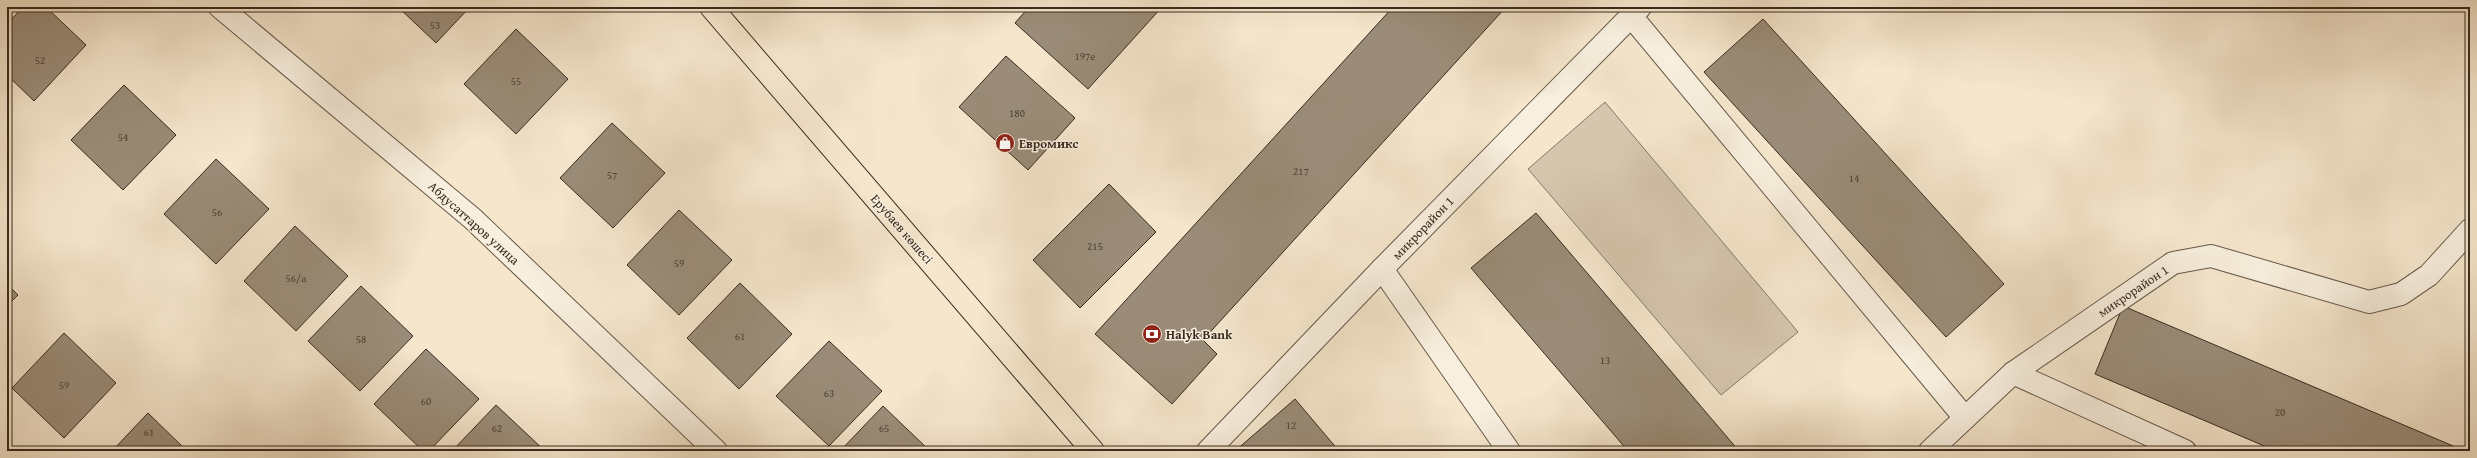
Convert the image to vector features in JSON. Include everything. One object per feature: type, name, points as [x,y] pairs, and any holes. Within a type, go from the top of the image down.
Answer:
[{"type":"main road","name":"Ерубаев көшесі","points":[[711,7],[1093,451]]},
{"type":"street","name":"Абдусаттаров улица","points":[[220,7],[473,219],[716,451]]},
{"type":"street","name":"микрорайон 1","points":[[1208,451],[1382,269],[1636,11]]},
{"type":"street","points":[[1636,11],[1965,418]]},
{"type":"street","name":"микрорайон 1","points":[[1930,451],[2013,372],[2174,264],[2211,256],[2369,302],[2401,294],[2429,275],[2470,230]]},
{"type":"street","points":[[1382,269],[1509,451]]},
{"type":"street","points":[[2013,372],[2185,451]]},
{"type":"shaded area","points":[[1605,102],[1798,332],[1721,395],[1528,169]]},
{"type":"building","points":[[23,7],[46,7],[86,45],[34,101],[7,75],[7,24]]},
{"type":"building","points":[[398,7],[470,7],[436,43]]},
{"type":"building","points":[[1029,7],[1162,7],[1088,89],[1015,23]]},
{"type":"building","points":[[1393,7],[1506,7],[1203,340],[1217,354],[1172,404],[1095,334]]},
{"type":"building","points":[[1763,19],[2004,284],[1946,337],[1704,72]]},
{"type":"building","points":[[516,29],[568,79],[516,134],[464,84]]},
{"type":"building","points":[[1006,56],[1075,118],[1028,170],[959,107]]},
{"type":"building","points":[[124,85],[176,135],[123,190],[71,140]]},
{"type":"building","points":[[612,123],[665,173],[613,228],[560,178]]},
{"type":"building","points":[[216,159],[269,209],[216,264],[164,214]]},
{"type":"building","points":[[1109,184],[1156,232],[1080,308],[1033,260]]},
{"type":"building","points":[[679,210],[732,260],[679,315],[627,265]]},
{"type":"building","points":[[1536,213],[1739,451],[1628,451],[1471,268]]},
{"type":"building","points":[[295,226],[348,276],[296,331],[244,281]]},
{"type":"building","points":[[740,283],[792,334],[739,389],[687,338]]},
{"type":"building","points":[[7,284],[18,295],[7,306]]},
{"type":"building","points":[[361,286],[413,336],[360,391],[308,341]]},
{"type":"building","points":[[2123,306],[2465,451],[2276,451],[2095,374]]},
{"type":"building","points":[[64,333],[116,383],[64,438],[12,388]]},
{"type":"building","points":[[829,341],[882,391],[829,446],[776,396]]},
{"type":"building","points":[[426,349],[479,399],[429,451],[423,451],[374,404]]},
{"type":"building","points":[[1295,399],[1339,451],[1235,451]]},
{"type":"building","points":[[496,405],[545,451],[452,451]]},
{"type":"building","points":[[883,406],[930,451],[840,451]]},
{"type":"building","points":[[148,413],[187,451],[112,451]]},
{"type":"place","name":"Евромикс","points":[[1005,143]]},
{"type":"place","name":"Halyk Bank","points":[[1152,334]]}]
